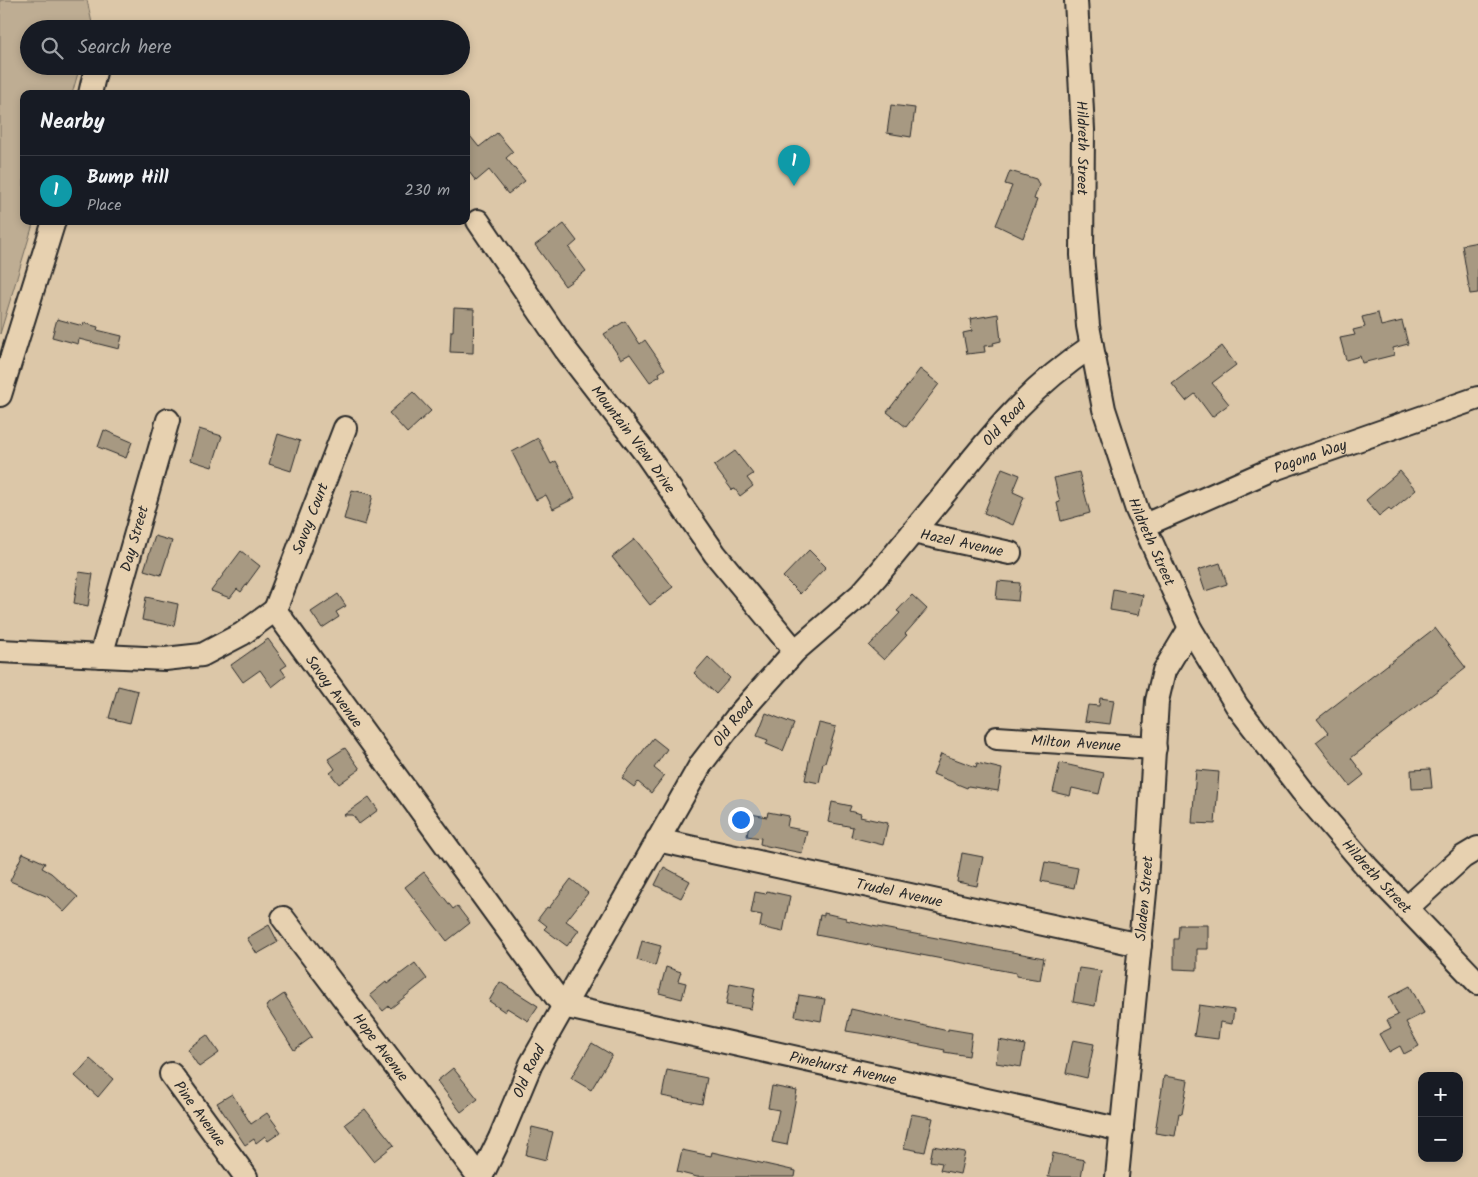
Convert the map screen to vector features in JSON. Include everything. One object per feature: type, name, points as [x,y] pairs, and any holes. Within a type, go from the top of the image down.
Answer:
[{"type":"street","name":"Hildreth Street","points":[[1076,0],[1083,130],[1082,255],[1088,326],[1104,409],[1137,510],[1190,628],[1237,706],[1302,791],[1367,867],[1478,984]]},
{"type":"street","points":[[91,90],[94,75]]},
{"type":"street","name":"Mountain View Drive","points":[[478,221],[565,349],[646,454],[715,554],[795,651]]},
{"type":"street","points":[[0,395],[53,225]]},
{"type":"street","name":"Old Road","points":[[480,1177],[500,1138],[531,1064],[701,764],[740,713],[795,651],[861,594],[1022,401],[1068,361],[1092,346]]},
{"type":"street","name":"Pagona Way","points":[[1145,525],[1268,471],[1478,398]]},
{"type":"street","name":"Day Street","points":[[101,656],[168,420]]},
{"type":"street","name":"Savoy Court","points":[[274,610],[345,428]]},
{"type":"street","name":"Hazel Avenue","points":[[913,532],[1010,553]]},
{"type":"street","points":[[0,651],[165,659],[202,655],[242,634],[274,610]]},
{"type":"street","name":"Savoy Avenue","points":[[274,610],[563,1006]]},
{"type":"street","name":"Sladen Street","points":[[1117,1177],[1147,872],[1157,701],[1164,671],[1190,628]]},
{"type":"street","name":"Milton Avenue","points":[[997,738],[1155,748]]},
{"type":"street","name":"Trudel Avenue","points":[[657,840],[1140,944]]},
{"type":"street","points":[[1406,909],[1463,857],[1478,848]]},
{"type":"street","name":"Hope Avenue","points":[[283,918],[480,1177]]},
{"type":"street","name":"Pinehurst Avenue","points":[[563,1006],[1122,1130]]},
{"type":"street","name":"Pine Avenue","points":[[171,1074],[246,1177]]},
{"type":"shaded area","points":[[0,0],[87,0],[91,20],[20,20],[20,75],[77,75],[73,90],[20,90],[20,225],[33,225],[0,334]]},
{"type":"building","points":[[891,105],[915,108],[911,137],[887,133]]},
{"type":"building","points":[[497,133],[513,152],[506,158],[525,181],[508,194],[489,170],[476,181],[470,173],[470,136],[479,147]]},
{"type":"building","points":[[1010,171],[1036,179],[1039,185],[1034,199],[1037,200],[1023,238],[996,225],[1012,186],[1005,184]]},
{"type":"building","points":[[564,224],[577,241],[569,248],[586,271],[565,286],[535,245]]},
{"type":"building","points":[[1478,242],[1478,293],[1470,294],[1462,245]]},
{"type":"building","points":[[454,308],[474,309],[473,353],[450,352]]},
{"type":"building","points":[[1378,313],[1381,326],[1402,321],[1408,344],[1393,348],[1394,355],[1362,363],[1360,356],[1346,360],[1340,338],[1355,335],[1353,330],[1365,327],[1362,317]]},
{"type":"building","points":[[998,314],[1001,341],[993,343],[994,345],[984,346],[985,352],[967,354],[963,333],[972,331],[970,319]]},
{"type":"building","points":[[57,319],[83,326],[84,323],[98,327],[97,330],[122,336],[119,349],[79,339],[78,344],[52,337]]},
{"type":"building","points":[[625,321],[640,344],[645,340],[665,369],[659,373],[660,376],[650,382],[630,354],[621,359],[604,334]]},
{"type":"building","points":[[1222,346],[1236,365],[1212,383],[1229,404],[1212,417],[1195,394],[1186,401],[1172,384]]},
{"type":"building","points":[[920,369],[939,384],[906,427],[887,412]]},
{"type":"building","points":[[413,392],[431,411],[407,433],[389,413]]},
{"type":"building","points":[[199,429],[222,436],[212,467],[190,460]]},
{"type":"building","points":[[104,430],[132,442],[126,458],[98,447]]},
{"type":"building","points":[[278,434],[300,441],[291,471],[269,464]]},
{"type":"building","points":[[538,438],[551,464],[556,461],[575,498],[553,509],[546,495],[536,500],[512,452]]},
{"type":"building","points":[[735,451],[753,474],[747,478],[753,486],[740,496],[735,489],[732,490],[714,466]]},
{"type":"building","points":[[1002,468],[1020,475],[1013,492],[1024,497],[1013,525],[984,513]]},
{"type":"building","points":[[1400,471],[1416,490],[1391,511],[1389,508],[1379,516],[1366,500]]},
{"type":"building","points":[[1079,472],[1090,513],[1061,521],[1057,503],[1060,502],[1054,478]]},
{"type":"building","points":[[352,490],[373,495],[365,525],[344,519]]},
{"type":"building","points":[[155,536],[172,541],[161,575],[144,570]]},
{"type":"building","points":[[635,539],[673,587],[650,605],[612,557]]},
{"type":"building","points":[[809,550],[826,567],[800,594],[783,577]]},
{"type":"building","points":[[241,551],[260,566],[241,592],[237,589],[230,598],[211,591]]},
{"type":"building","points":[[1220,563],[1227,584],[1205,591],[1198,570]]},
{"type":"building","points":[[79,572],[93,574],[88,606],[74,603]]},
{"type":"building","points":[[998,581],[1020,583],[1018,601],[996,599]]},
{"type":"building","points":[[1113,589],[1143,595],[1139,615],[1110,610]]},
{"type":"building","points":[[338,594],[346,606],[336,612],[339,617],[322,628],[311,612]]},
{"type":"building","points":[[912,595],[927,609],[884,660],[869,646],[900,613],[897,611]]},
{"type":"building","points":[[146,597],[178,604],[174,626],[142,620]]},
{"type":"building","points":[[1435,628],[1466,668],[1351,758],[1364,775],[1350,786],[1316,742],[1328,733],[1317,719]]},
{"type":"building","points":[[268,639],[287,665],[281,669],[286,676],[272,687],[260,670],[243,682],[231,665]]},
{"type":"building","points":[[708,657],[730,678],[716,694],[694,673]]},
{"type":"building","points":[[118,686],[138,691],[130,723],[109,718]]},
{"type":"building","points":[[1100,698],[1114,700],[1110,724],[1085,721],[1088,705],[1099,706]]},
{"type":"building","points":[[766,713],[794,724],[783,751],[766,744],[768,740],[757,736]]},
{"type":"building","points":[[819,723],[836,727],[825,763],[823,763],[819,783],[805,780]]},
{"type":"building","points":[[653,738],[667,749],[654,768],[664,776],[651,793],[638,782],[634,787],[622,778]]},
{"type":"building","points":[[345,748],[360,769],[339,784],[330,773],[335,769],[328,759]]},
{"type":"building","points":[[941,754],[976,767],[977,763],[1002,769],[998,791],[968,786],[967,788],[933,774]]},
{"type":"building","points":[[1060,763],[1104,773],[1099,794],[1072,788],[1070,796],[1053,792]]},
{"type":"building","points":[[1430,769],[1432,788],[1412,789],[1411,770]]},
{"type":"building","points":[[1196,770],[1219,772],[1215,824],[1192,823]]},
{"type":"building","points":[[369,797],[378,810],[359,824],[353,815],[344,815]]},
{"type":"building","points":[[832,802],[851,806],[849,811],[861,814],[860,817],[888,823],[883,845],[851,837],[853,827],[828,822]]},
{"type":"building","points":[[768,812],[789,816],[787,827],[807,831],[802,853],[760,844],[761,838],[747,836],[751,814],[767,817]]},
{"type":"building","points":[[23,853],[45,863],[42,868],[51,873],[78,897],[64,912],[48,897],[10,881]]},
{"type":"building","points":[[962,853],[983,857],[977,886],[957,882]]},
{"type":"building","points":[[1045,862],[1078,868],[1074,888],[1041,881]]},
{"type":"building","points":[[664,867],[690,881],[681,898],[655,885]]},
{"type":"building","points":[[424,872],[453,909],[457,906],[470,923],[447,941],[405,887]]},
{"type":"building","points":[[571,879],[588,893],[566,921],[579,930],[567,946],[544,929],[547,926],[538,919]]},
{"type":"building","points":[[767,891],[790,896],[783,932],[760,927],[762,915],[751,913],[755,892],[766,894]]},
{"type":"building","points":[[824,913],[872,926],[1044,958],[1040,980],[1016,976],[1016,973],[816,935],[820,915],[824,916]]},
{"type":"building","points":[[269,925],[278,942],[257,954],[247,938]]},
{"type":"building","points":[[1179,925],[1208,925],[1208,949],[1197,949],[1197,970],[1174,969],[1174,939],[1178,939]]},
{"type":"building","points":[[642,941],[661,946],[655,966],[637,960]]},
{"type":"building","points":[[415,963],[427,979],[391,1008],[389,1006],[383,1011],[370,995]]},
{"type":"building","points":[[666,967],[681,972],[678,981],[686,983],[682,999],[659,993]]},
{"type":"building","points":[[1079,968],[1101,971],[1095,1006],[1073,1002]]},
{"type":"building","points":[[500,982],[538,1006],[528,1021],[507,1008],[505,1012],[489,1001]]},
{"type":"building","points":[[730,983],[755,988],[751,1009],[726,1005]]},
{"type":"building","points":[[1410,986],[1424,1013],[1406,1022],[1419,1046],[1404,1054],[1400,1046],[1389,1052],[1379,1034],[1391,1028],[1387,1020],[1398,1015],[1389,997]]},
{"type":"building","points":[[284,994],[312,1037],[294,1050],[266,1006]]},
{"type":"building","points":[[799,995],[825,999],[821,1021],[795,1016]]},
{"type":"building","points":[[1199,1005],[1234,1010],[1232,1024],[1220,1022],[1218,1039],[1194,1036]]},
{"type":"building","points":[[851,1009],[948,1031],[948,1029],[972,1033],[969,1056],[846,1031]]},
{"type":"building","points":[[207,1035],[219,1053],[199,1067],[187,1049]]},
{"type":"building","points":[[999,1040],[1025,1045],[1021,1067],[996,1063]]},
{"type":"building","points":[[1073,1040],[1094,1044],[1087,1078],[1066,1073]]},
{"type":"building","points":[[592,1043],[612,1055],[591,1090],[571,1078]]},
{"type":"building","points":[[90,1059],[113,1079],[98,1097],[75,1076]]},
{"type":"building","points":[[453,1068],[478,1099],[461,1112],[437,1081]]},
{"type":"building","points":[[667,1070],[707,1078],[702,1104],[662,1096]]},
{"type":"building","points":[[1164,1076],[1188,1080],[1182,1114],[1179,1113],[1175,1136],[1155,1133]]},
{"type":"building","points":[[772,1086],[797,1091],[787,1145],[772,1142],[779,1110],[768,1108]]},
{"type":"building","points":[[232,1094],[251,1124],[267,1113],[281,1132],[268,1141],[265,1136],[256,1143],[254,1139],[245,1145],[217,1103]]},
{"type":"building","points":[[365,1109],[394,1145],[374,1161],[345,1124]]},
{"type":"building","points":[[911,1114],[933,1118],[925,1152],[904,1148]]},
{"type":"building","points":[[532,1127],[553,1132],[546,1160],[526,1155]]},
{"type":"building","points":[[933,1146],[965,1152],[960,1174],[940,1170],[942,1163],[930,1161]]},
{"type":"building","points":[[682,1150],[711,1156],[712,1152],[796,1171],[795,1177],[697,1177],[677,1172]]},
{"type":"building","points":[[1053,1153],[1084,1160],[1081,1177],[1048,1177]]},
{"type":"place","name":"Bump Hill","points":[[794,186]]}]
